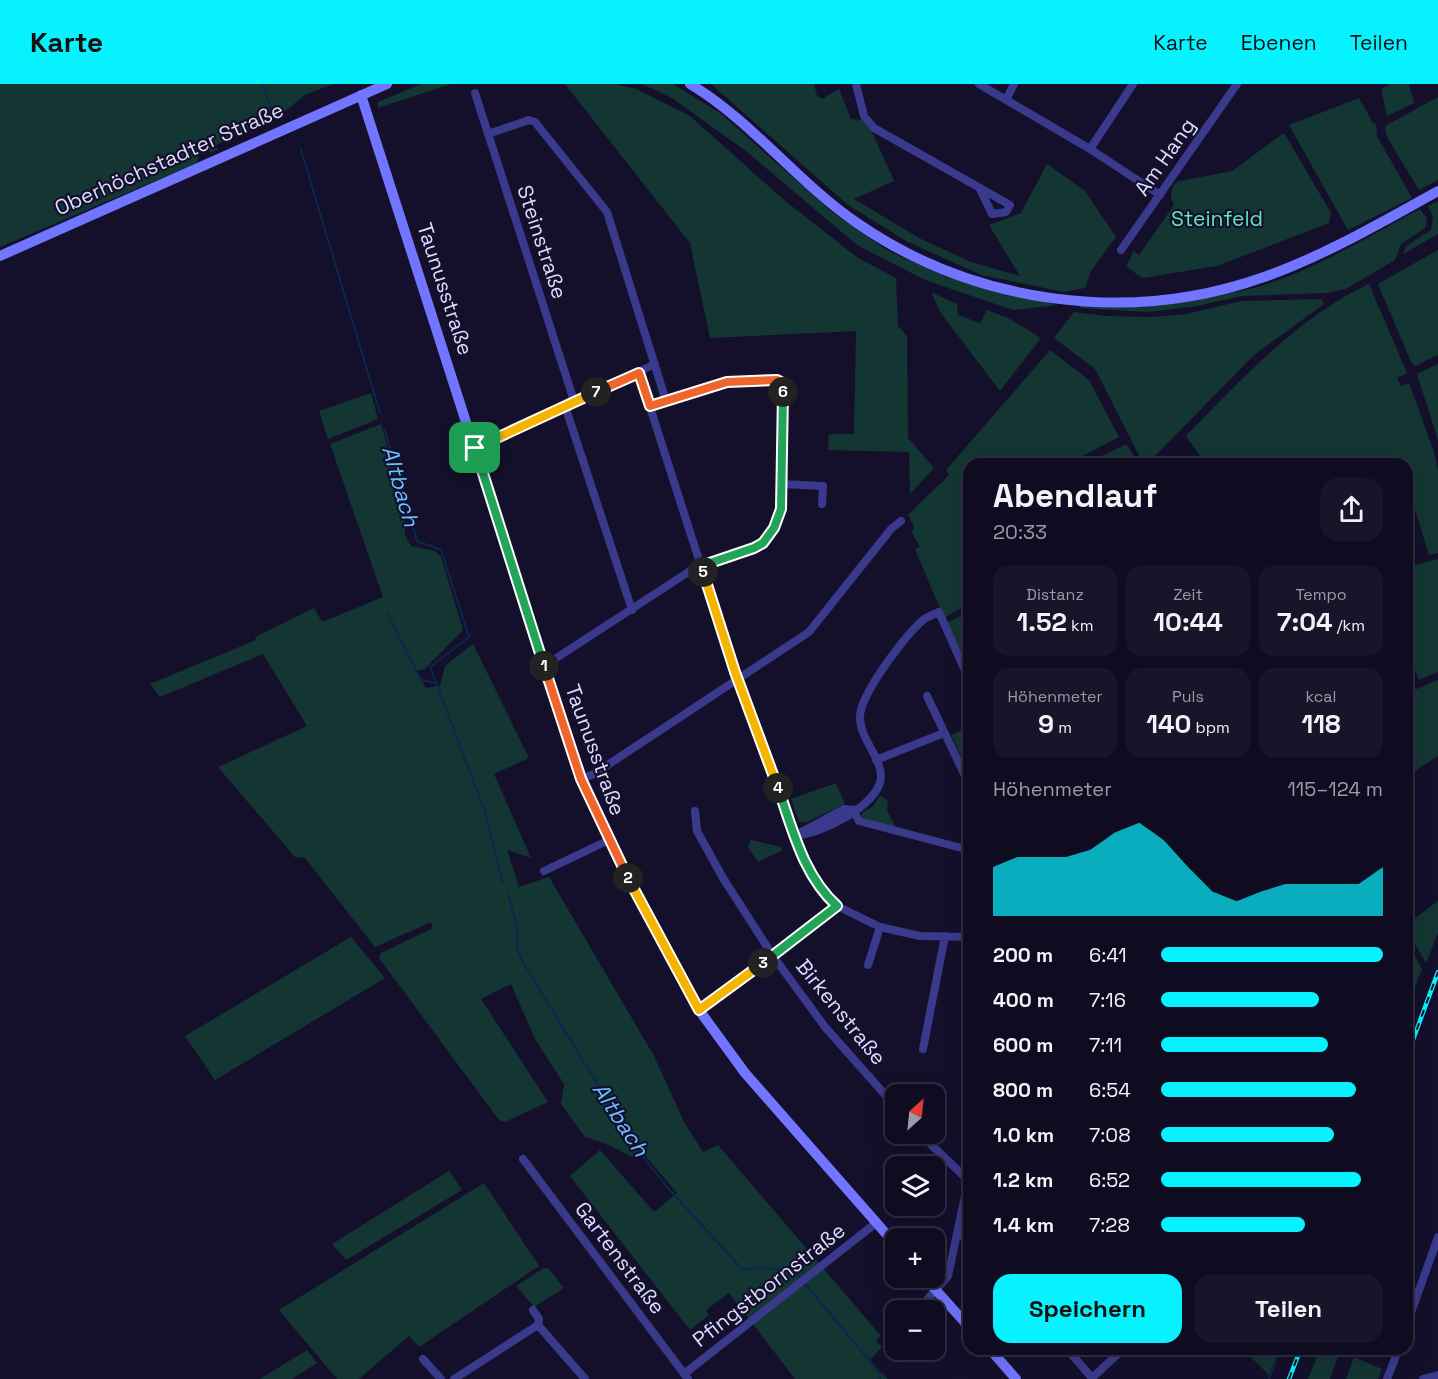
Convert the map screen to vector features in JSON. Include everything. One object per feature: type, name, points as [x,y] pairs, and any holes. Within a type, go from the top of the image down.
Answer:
[{"type":"street","name":"Oberhöchstadter Straße","points":[[0,256],[387,84]]},
{"type":"street","points":[[690,84],[700,88],[825,199],[895,246],[972,280],[1023,293],[1080,301],[1157,301],[1193,296],[1245,283],[1313,257],[1438,191]]},
{"type":"street","points":[[856,84],[864,116],[874,128],[980,189]]},
{"type":"street","points":[[979,84],[1090,149],[1160,195]]},
{"type":"street","points":[[1006,100],[1014,84]]},
{"type":"street","points":[[1090,149],[1133,84]]},
{"type":"street","name":"Am Hang","points":[[1121,250],[1237,84]]},
{"type":"street","name":"Steinstraße","points":[[475,93],[574,401]]},
{"type":"street","name":"Taunusstraße","points":[[361,95],[581,779],[609,840],[699,1010],[745,1072],[885,1233]]},
{"type":"street","points":[[489,134],[529,120],[535,122],[605,208],[666,401]]},
{"type":"street","points":[[475,448],[656,364]]},
{"type":"street","points":[[639,373],[738,679],[812,878],[837,906],[880,927],[905,934],[963,937]]},
{"type":"street","points":[[544,666],[701,566],[763,543],[779,518],[784,384],[777,380],[727,382],[650,406]]},
{"type":"street","points":[[565,406],[632,610]]},
{"type":"street","points":[[781,484],[823,486],[822,504]]},
{"type":"street","points":[[581,779],[594,774],[814,627],[891,529],[901,521]]},
{"type":"street","points":[[795,835],[844,809],[853,810],[867,803],[876,793],[881,777],[862,728],[862,708],[903,644],[924,619],[939,612],[963,666]]},
{"type":"street","points":[[927,696],[963,772]]},
{"type":"street","points":[[876,760],[944,733]]},
{"type":"street","points":[[853,810],[859,821],[963,848]]},
{"type":"street","name":"Birkenstraße","points":[[695,811],[697,831],[723,878],[773,956],[825,1027],[885,1095]]},
{"type":"street","points":[[544,871],[609,840]]},
{"type":"street","points":[[699,1010],[837,906]]},
{"type":"street","points":[[868,965],[880,927]]},
{"type":"street","points":[[923,1049],[945,936]]},
{"type":"street","points":[[931,1144],[963,1174]]},
{"type":"street","name":"Gartenstraße","points":[[523,1159],[686,1377]]},
{"type":"street","points":[[927,1300],[948,1276],[963,1206]]},
{"type":"street","name":"Pfingstbornstraße","points":[[686,1377],[876,1223]]},
{"type":"street","points":[[957,1233],[963,1237]]},
{"type":"street","points":[[1413,1307],[1438,1237]]},
{"type":"street","points":[[936,1290],[963,1320]]},
{"type":"street","points":[[454,1379],[538,1325],[539,1318],[533,1310]]},
{"type":"street","points":[[538,1325],[585,1379]]},
{"type":"street","points":[[994,1355],[1016,1379]]},
{"type":"street","points":[[1072,1355],[1092,1379],[1117,1355]]},
{"type":"street","points":[[1388,1379],[1397,1355]]},
{"type":"street","points":[[423,1359],[441,1379]]},
{"type":"street","points":[[1424,1379],[1438,1375]]},
{"type":"green space","points":[[0,84],[333,84],[305,95],[279,116],[216,145],[218,150],[210,153],[208,143],[201,146],[197,163],[0,247]]},
{"type":"green space","points":[[421,84],[451,84],[378,108],[378,102]]},
{"type":"green space","points":[[565,84],[615,84],[636,89],[690,116],[784,200],[858,258],[896,278],[898,326],[907,336],[908,438],[934,468],[910,494],[909,452],[828,450],[829,434],[854,434],[856,331],[710,338],[690,243]]},
{"type":"green space","points":[[642,84],[673,84],[720,113],[832,212],[888,251],[947,277],[1057,305],[1013,310],[925,280],[857,245],[746,151],[672,98]]},
{"type":"green space","points":[[711,84],[814,84],[817,96],[822,99],[839,89],[851,119],[863,120],[872,132],[894,181],[854,199],[919,238],[971,262],[1020,276],[989,225],[1021,213],[1047,164],[1085,191],[1116,237],[1091,271],[1085,288],[1064,292],[982,275],[908,242],[848,205]]},
{"type":"green space","points":[[1391,84],[1409,84],[1414,103],[1387,116],[1381,89]]},
{"type":"green space","points":[[1438,97],[1438,180],[1419,190],[1387,137],[1385,126]]},
{"type":"green space","points":[[1359,98],[1373,123],[1376,124],[1377,136],[1412,198],[1348,230],[1289,125]]},
{"type":"green space","name":"Steinfeld","points":[[1284,133],[1331,213],[1329,223],[1217,266],[1142,278],[1126,266],[1134,251],[1139,255],[1174,205],[1171,194],[1176,182],[1232,171]]},
{"type":"green space","points":[[1438,201],[1438,234],[1403,254],[1406,246],[1431,230],[1433,217],[1428,206]]},
{"type":"green space","points":[[1420,209],[1427,218],[1425,228],[1401,244],[1395,260],[1346,289],[1326,293],[1242,296],[1197,306],[1148,312],[1079,308],[1080,306],[1180,300],[1240,291],[1262,285],[1309,268]]},
{"type":"green space","points":[[1438,250],[1438,355],[1415,366],[1412,364],[1378,284]]},
{"type":"green space","points":[[1369,284],[1407,373],[1397,378],[1401,386],[1409,383],[1435,455],[1438,472],[1438,553],[1429,555],[1413,503],[1413,458],[1399,458],[1398,456],[1395,458],[1201,458],[1186,436],[1272,351],[1319,313]]},
{"type":"green space","points":[[931,292],[957,304],[958,315],[980,323],[987,310],[1010,319],[1041,338],[1000,391],[940,312]]},
{"type":"green space","points":[[1321,299],[1324,304],[1254,355],[1153,458],[1140,458],[1095,369],[1054,338],[1074,312],[1105,316],[1151,317],[1187,314],[1241,301]]},
{"type":"green space","points":[[1050,350],[1089,380],[1119,437],[1079,458],[963,458],[963,607],[944,618],[915,549],[920,547],[912,533],[914,526],[908,515],[949,475],[946,470]]},
{"type":"green space","points":[[1438,364],[1438,440],[1417,374]]},
{"type":"green space","points":[[371,393],[378,419],[328,439],[319,411]]},
{"type":"green space","points":[[381,424],[405,512],[405,535],[411,546],[435,551],[441,557],[463,630],[425,669],[415,671],[426,688],[440,686],[445,666],[473,644],[529,758],[494,774],[531,858],[507,850],[519,887],[549,877],[654,1056],[684,1122],[703,1152],[718,1145],[881,1336],[876,1341],[882,1347],[869,1361],[888,1379],[795,1379],[729,1293],[706,1310],[709,1315],[690,1330],[570,1176],[600,1150],[654,1212],[677,1193],[643,1153],[632,1157],[607,1144],[585,1137],[561,1104],[564,1084],[535,1039],[511,984],[481,999],[548,1102],[505,1122],[499,1120],[379,958],[381,953],[433,928],[431,922],[375,947],[305,858],[295,857],[218,767],[307,726],[263,654],[160,697],[150,684],[256,640],[255,637],[314,608],[322,622],[383,597],[330,444]]},
{"type":"green space","points":[[1126,444],[1136,458],[1098,458]]},
{"type":"green space","points":[[1438,559],[1438,672],[1419,680],[1413,666],[1413,565]]},
{"type":"green space","points":[[963,615],[963,659],[946,623]]},
{"type":"green space","points":[[1438,680],[1438,756],[1413,772],[1413,690]]},
{"type":"green space","points":[[963,730],[963,761],[951,735]]},
{"type":"green space","points":[[836,783],[845,804],[807,822],[799,822],[791,799]]},
{"type":"green space","points":[[880,796],[888,800],[887,810],[896,828],[862,818],[862,813],[873,806]]},
{"type":"green space","points":[[751,840],[781,847],[783,850],[758,862],[748,847]]},
{"type":"green space","points":[[1438,901],[1438,933],[1426,963],[1413,940],[1413,920]]},
{"type":"green space","points":[[351,937],[385,978],[215,1080],[185,1036]]},
{"type":"green space","points":[[1413,953],[1422,969],[1413,992]]},
{"type":"green space","points":[[449,1171],[462,1190],[346,1260],[332,1244]]},
{"type":"green space","points":[[484,1183],[539,1266],[419,1347],[409,1336],[359,1379],[337,1379],[279,1310]]},
{"type":"green space","points":[[544,1268],[548,1268],[564,1288],[534,1307],[516,1286]]},
{"type":"green space","points":[[307,1350],[317,1363],[292,1379],[260,1379]]},
{"type":"green space","points":[[1249,1355],[1277,1355],[1269,1375]]},
{"type":"green space","points":[[1318,1355],[1339,1355],[1330,1379],[1308,1379]]},
{"type":"green space","points":[[1354,1357],[1382,1369],[1378,1379],[1346,1379]]},
{"type":"waterway","name":"Altbach","points":[[263,84],[273,115]]},
{"type":"waterway","name":"Altbach","points":[[301,150],[380,413]]},
{"type":"waterway","name":"Altbach","points":[[384,428],[417,541],[441,550],[469,637],[430,667],[485,812],[503,883]]},
{"type":"waterway","name":"Altbach","points":[[388,614],[421,680],[435,683]]},
{"type":"waterway","name":"Altbach","points":[[508,894],[517,925],[517,949],[524,964],[637,1149],[668,1188],[743,1270],[757,1268],[794,1270],[800,1278]]},
{"type":"waterway","name":"Altbach","points":[[805,1284],[881,1374],[880,1379]]},
{"type":"waterway","points":[[1269,1379],[1278,1355]]},
{"type":"railway","points":[[1413,1040],[1438,972]]},
{"type":"railway","points":[[1289,1379],[1298,1355]]},
{"type":"route","points":[[639,373],[650,406],[727,382],[777,380],[784,384],[779,518],[763,543],[701,566],[735,672],[807,868],[819,887],[837,906],[833,912],[699,1010],[623,869],[581,779],[475,448],[639,373]]}]
